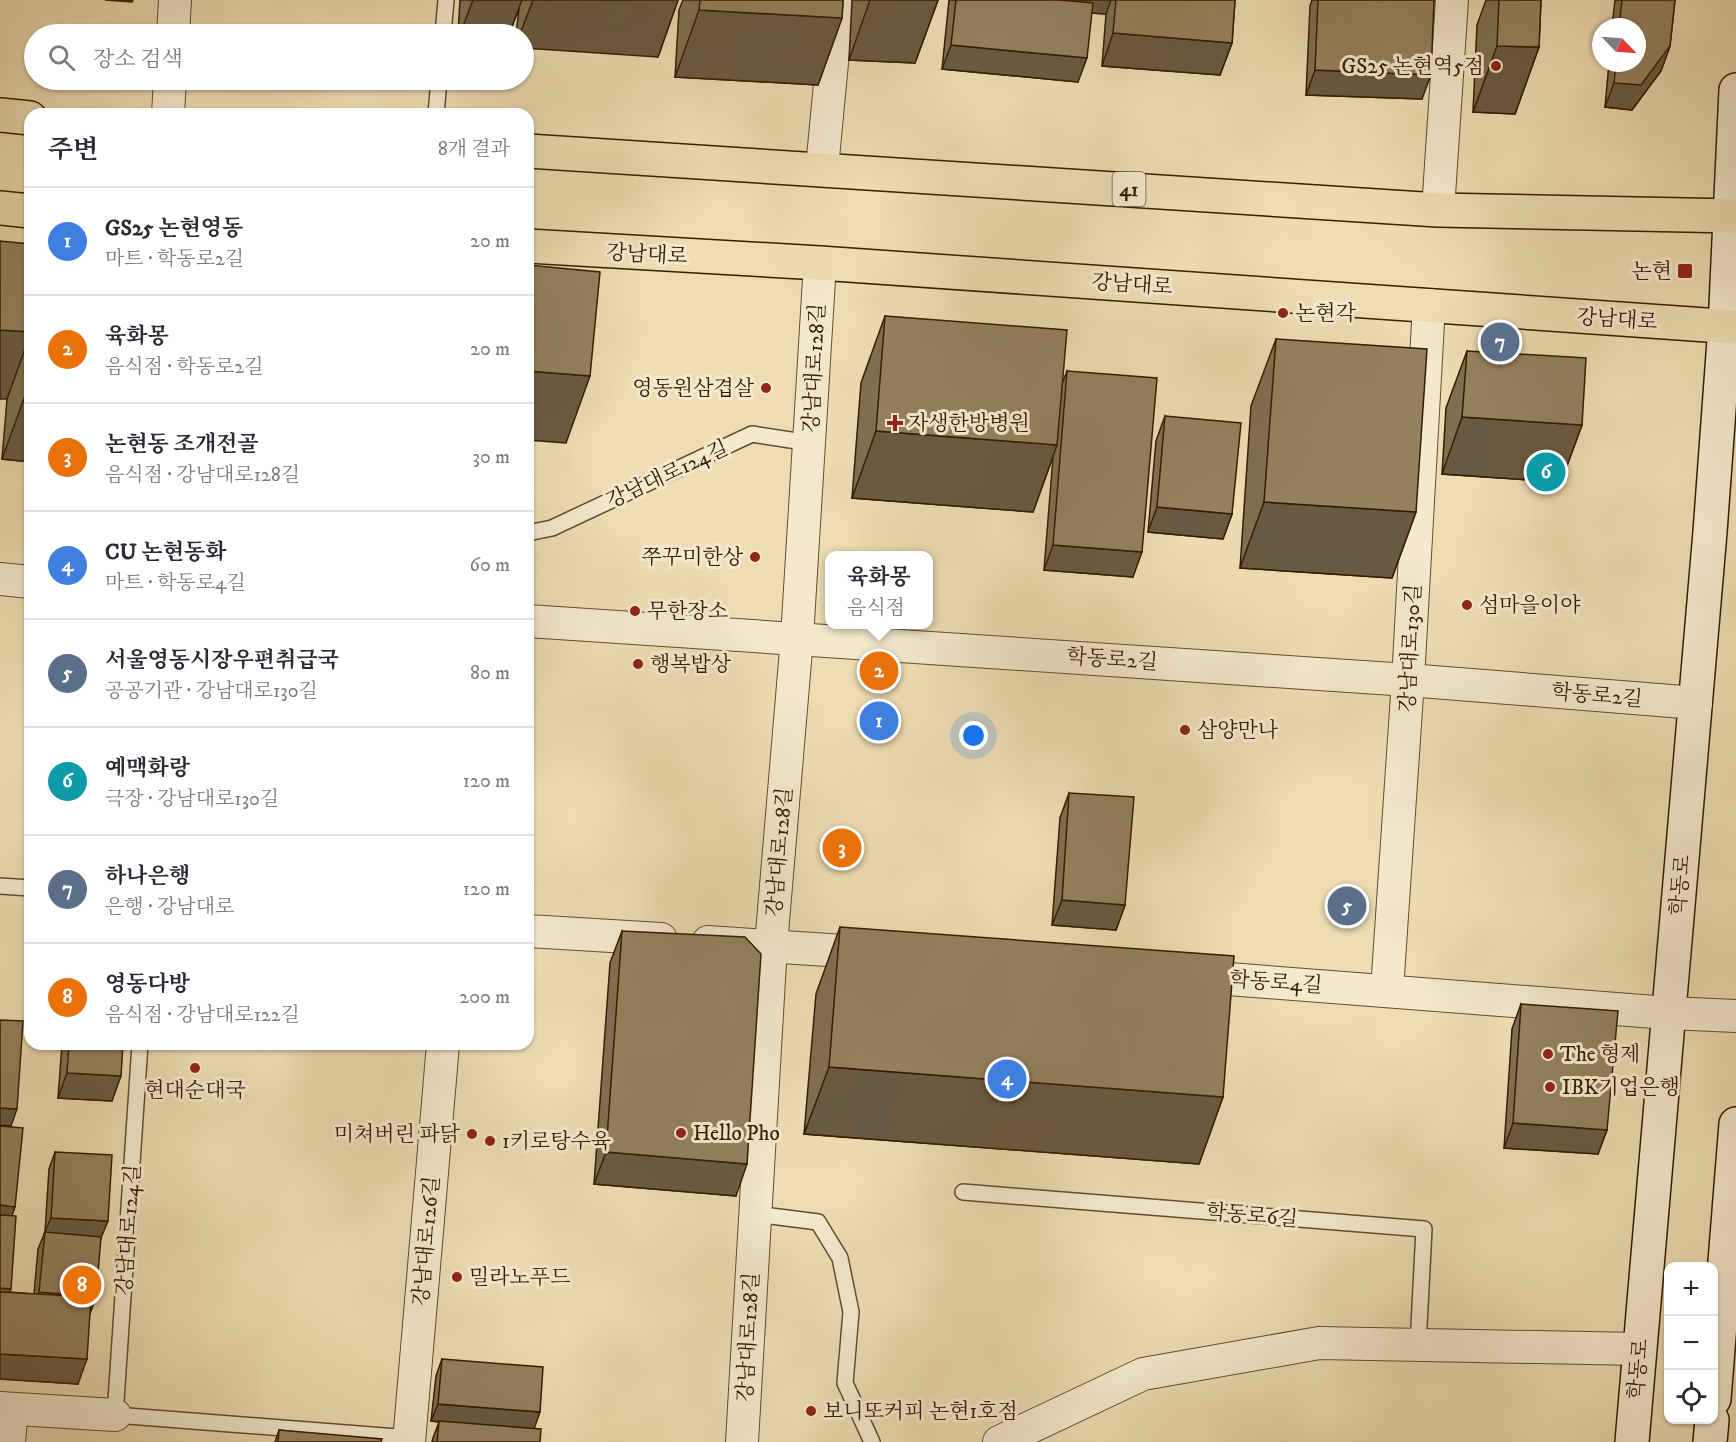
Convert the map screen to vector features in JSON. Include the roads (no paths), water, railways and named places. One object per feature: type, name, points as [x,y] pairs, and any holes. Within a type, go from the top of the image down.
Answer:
[{"type":"main road","name":"학동로","points":[[1632,1442],[1668,1014],[1731,327],[1736,90]]},
{"type":"main road","name":"41","points":[[534,151],[822,168],[1438,210],[1733,216]]},
{"type":"main road","points":[[0,208],[24,210]]},
{"type":"main road","name":"강남대로","points":[[534,246],[820,263],[1731,327]]},
{"type":"main road","points":[[1717,1370],[1729,1286],[1736,1124]]},
{"type":"main road","points":[[1710,1442],[1712,1424]]},
{"type":"street","points":[[174,24],[175,0]]},
{"type":"street","points":[[822,168],[838,0]]},
{"type":"street","points":[[1438,210],[1452,0]]},
{"type":"street","points":[[168,108],[169,90]]},
{"type":"street","name":"강남대로128길","points":[[742,1442],[771,945],[797,638],[820,263]]},
{"type":"street","name":"강남대로130길","points":[[1387,990],[1408,680],[1429,305]]},
{"type":"street","points":[[0,579],[24,581]]},
{"type":"street","name":"학동로2길","points":[[534,621],[1408,680],[1696,703]]},
{"type":"street","points":[[534,931],[902,955]]},
{"type":"street","name":"학동로4길","points":[[1162,974],[1668,1014],[1736,1016]]},
{"type":"street","name":"강남대로126길","points":[[410,1440],[442,1050]]},
{"type":"street","points":[[999,1442],[1143,1374],[1320,1343],[1639,1349]]},
{"type":"street","points":[[9,1442],[6,1409],[115,1415]]},
{"type":"lane","points":[[444,24],[446,0]]},
{"type":"lane","points":[[437,108],[438,90]]},
{"type":"lane","name":"강남대로124길","points":[[534,532],[552,528],[752,434],[810,442]]},
{"type":"lane","points":[[0,886],[24,888]]},
{"type":"lane","name":"강남대로124길","points":[[115,1415],[140,1050]]},
{"type":"lane","name":"학동로6길","points":[[963,1192],[1424,1229],[1418,1345]]},
{"type":"lane","points":[[755,1214],[818,1222],[840,1258],[851,1312],[845,1383],[872,1442]]},
{"type":"lane","name":"강남대로126길","points":[[115,1415],[410,1440]]},
{"type":"place","name":"GS25 논현역5점","points":[[1496,66]]},
{"type":"place","name":"논현","points":[[1685,271]]},
{"type":"place","name":"논현각","points":[[1283,313]]},
{"type":"place","name":"하나은행","points":[[1500,342]]},
{"type":"place","name":"영동원삼겹살","points":[[766,388]]},
{"type":"place","name":"자생한방병원","points":[[895,423]]},
{"type":"place","name":"예맥화랑","points":[[1546,472]]},
{"type":"place","name":"쭈꾸미한상","points":[[755,557]]},
{"type":"place","name":"섬마을이야","points":[[1467,605]]},
{"type":"place","name":"무한장소","points":[[635,611]]},
{"type":"place","name":"행복밥상","points":[[638,664]]},
{"type":"place","name":"육화몽","points":[[879,671]]},
{"type":"place","name":"GS25 논현영동","points":[[879,721]]},
{"type":"place","name":"삼양만나","points":[[1185,730]]},
{"type":"place","name":"논현동 조개전골","points":[[842,848]]},
{"type":"place","name":"서울영동시장우편취급국","points":[[1347,906]]},
{"type":"place","name":"The 형제","points":[[1548,1054]]},
{"type":"place","name":"현대순대국","points":[[195,1068]]},
{"type":"place","name":"CU 논현동화","points":[[1007,1079]]},
{"type":"place","name":"IBK기업은행","points":[[1550,1087]]},
{"type":"place","name":"Hello Pho","points":[[681,1133]]},
{"type":"place","name":"미쳐버린 파닭","points":[[472,1134]]},
{"type":"place","name":"1키로탕수육","points":[[490,1141]]},
{"type":"place","name":"밀라노푸드","points":[[457,1277]]},
{"type":"place","name":"영동다방","points":[[82,1285]]},
{"type":"place","name":"보니또커피 논현1호점","points":[[811,1411]]}]
